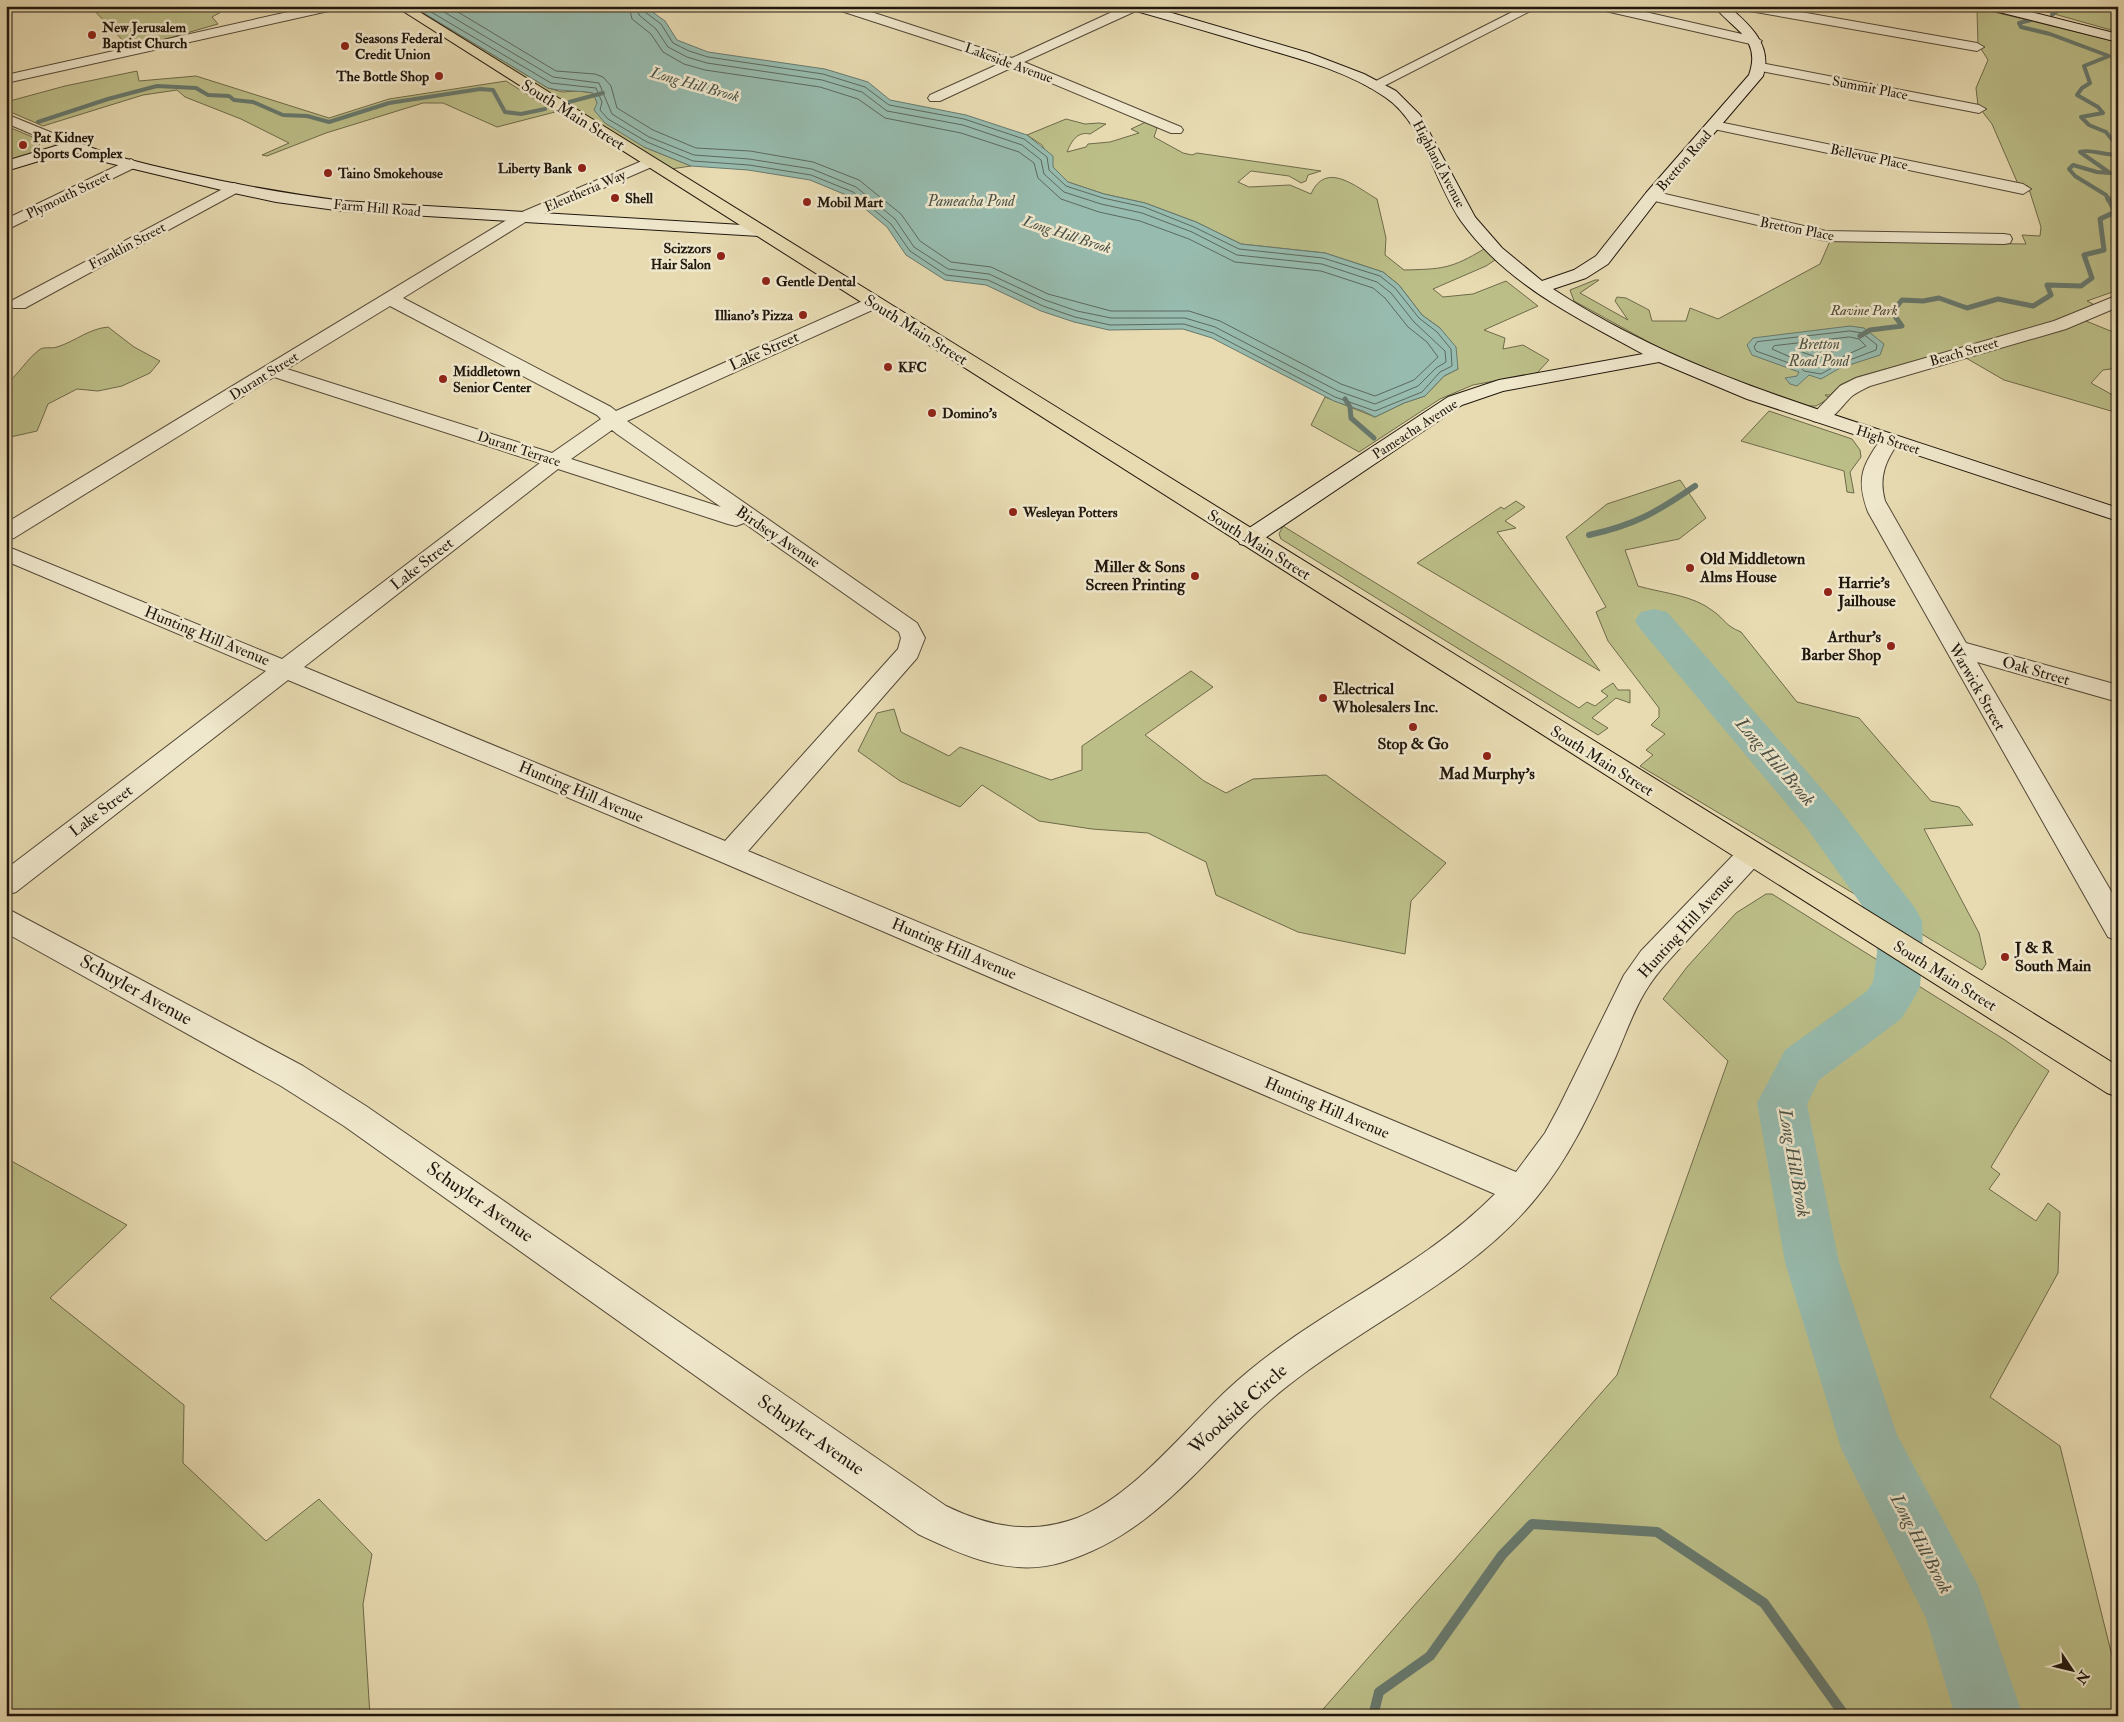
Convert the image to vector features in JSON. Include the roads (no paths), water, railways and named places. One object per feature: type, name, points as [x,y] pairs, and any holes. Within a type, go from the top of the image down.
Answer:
[{"type":"main road","name":"South Main Street","points":[[401,6],[2118,1083]]},
{"type":"street","points":[[6,79],[332,6]]},
{"type":"street","name":"Lakeside Avenue","points":[[838,6],[1012,62],[1176,130]]},
{"type":"street","points":[[935,98],[1133,6]]},
{"type":"street","name":"Highland Avenue","points":[[1133,6],[1284,49],[1332,66],[1375,85],[1403,103],[1413,115],[1456,199],[1482,236],[1496,252],[1539,287],[1582,314],[1661,356]]},
{"type":"street","points":[[1375,85],[1534,6]]},
{"type":"street","points":[[1600,6],[1755,41]]},
{"type":"street","points":[[1720,6],[1755,41],[1761,58],[1760,67]]},
{"type":"street","points":[[1744,6],[1977,48]]},
{"type":"street","points":[[1991,6],[2118,38]]},
{"type":"street","name":"Summit Place","points":[[1760,67],[1979,109]]},
{"type":"street","name":"Bretton Road","points":[[1539,287],[1578,276],[1592,269],[1602,260],[1652,196],[1749,86],[1760,67]]},
{"type":"street","name":"Farm Hill Road","points":[[6,118],[72,146],[130,164],[276,197],[343,206],[759,231]]},
{"type":"street","name":"Bellevue Place","points":[[1714,125],[2023,189]]},
{"type":"street","points":[[6,166],[72,146]]},
{"type":"street","name":"Eleutheria Way","points":[[522,218],[649,163]]},
{"type":"street","name":"Plymouth Street","points":[[6,225],[130,164]]},
{"type":"street","name":"Franklin Street","points":[[19,304],[234,188]]},
{"type":"street","name":"Bretton Place","points":[[1652,196],[1826,236],[2004,239]]},
{"type":"street","name":"Durant Street","points":[[6,533],[522,218]]},
{"type":"street","name":"Birdsey Avenue","points":[[391,299],[604,411],[624,430],[905,624],[912,633],[913,643],[909,652],[729,854]]},
{"type":"street","name":"Beach Street","points":[[1820,417],[1847,390],[1862,382],[2060,325],[2118,300]]},
{"type":"street","name":"Lake Street","points":[[6,884],[555,461],[614,420],[873,303]]},
{"type":"street","name":"High Street","points":[[1661,356],[1719,382],[2118,515]]},
{"type":"street","name":"Pameacha Avenue","points":[[1248,538],[1456,401],[1499,386],[1661,356]]},
{"type":"street","name":"Durant Terrace","points":[[274,371],[764,528]]},
{"type":"street","name":"Warwick Street","points":[[1890,440],[1874,463],[1870,477],[1870,492],[1955,648],[2118,929]]},
{"type":"street","name":"Hunting Hill Avenue","points":[[6,553],[729,854],[1522,1190],[1552,1152],[1634,984],[1652,960],[1751,854]]},
{"type":"street","name":"Oak Street","points":[[1955,648],[2118,694]]},
{"type":"street","name":"Schuyler Avenue","points":[[6,919],[292,1076],[355,1116],[932,1520]]},
{"type":"street","name":"Woodside Circle","points":[[932,1520],[972,1540],[1015,1549],[1061,1543],[1106,1526],[1144,1498],[1263,1382],[1441,1258],[1484,1226],[1522,1190]]},
{"type":"water","name":"Pameacha Pond","points":[[412,6],[644,6],[665,21],[677,40],[708,52],[825,69],[868,82],[890,100],[966,115],[1027,135],[1053,156],[1053,167],[1068,182],[1104,194],[1145,203],[1196,222],[1241,244],[1325,253],[1383,272],[1399,285],[1422,315],[1440,328],[1456,347],[1458,369],[1444,376],[1425,396],[1404,403],[1375,417],[1334,401],[1212,338],[1183,329],[1109,330],[1074,322],[1041,311],[986,285],[945,280],[906,255],[887,227],[851,197],[810,180],[748,170],[691,166],[644,147],[605,123],[594,110],[597,103],[593,93],[548,88]]},
{"type":"water","name":"Bretton Road Pond","points":[[1850,326],[1864,328],[1884,344],[1880,355],[1840,368],[1821,379],[1809,375],[1797,386],[1790,384],[1785,378],[1797,376],[1799,372],[1752,355],[1747,345],[1753,338]]},
{"type":"waterway","points":[[2052,15],[2056,12],[2057,6]]},
{"type":"waterway","points":[[2031,20],[2019,23],[2021,27],[2050,34],[2109,56],[2084,66],[2090,83],[2082,88],[2077,95],[2098,107],[2103,113],[2081,117],[2089,125],[2106,132],[2118,147]]},
{"type":"waterway","points":[[38,122],[108,99],[157,86],[196,88],[208,95],[229,96],[234,100],[253,102],[283,115],[307,116],[329,122],[389,103],[480,89],[493,90],[505,112],[521,114],[545,109]]},
{"type":"waterway","points":[[569,102],[603,93]]},
{"type":"waterway","points":[[2108,200],[2106,195],[2075,176],[2069,169],[2073,165],[2097,172],[2110,173],[2080,152],[2090,151],[2113,155],[2118,154]]},
{"type":"waterway","points":[[1860,336],[1870,330],[1902,326],[1892,312],[1902,300],[1923,301],[1939,298],[1967,308],[1998,299],[2033,306],[2051,295],[2047,285],[2081,286],[2092,278],[2084,255],[2104,250],[2100,219],[2115,212],[2108,198]]},
{"type":"waterway","name":"Long Hill Brook","points":[[1345,399],[1350,407],[1351,418],[1374,438]]},
{"type":"waterway","points":[[1589,535],[1633,522],[1669,503],[1695,486]]},
{"type":"waterway","name":"Long Hill Brook","points":[[1654,621],[1821,816],[1899,921],[1900,953],[1896,986],[1884,1005],[1802,1065],[1782,1103],[1812,1262],[1871,1448],[1955,1608],[1989,1716]]},
{"type":"waterway","points":[[1373,1716],[1379,1692],[1430,1656],[1502,1555],[1532,1524],[1657,1532],[1764,1603],[1845,1716]]},
{"type":"place","name":"New Jerusalem Baptist Church","points":[[92,35]]},
{"type":"place","name":"Seasons Federal Credit Union","points":[[345,46]]},
{"type":"place","name":"The Bottle Shop","points":[[439,76]]},
{"type":"place","name":"Pat Kidney Sports Complex","points":[[23,145]]},
{"type":"place","name":"Liberty Bank","points":[[582,168]]},
{"type":"place","name":"Taino Smokehouse","points":[[328,173]]},
{"type":"place","name":"Shell","points":[[615,198]]},
{"type":"place","name":"Mobil Mart","points":[[807,202]]},
{"type":"place","name":"Scizzors Hair Salon","points":[[721,256]]},
{"type":"place","name":"Gentle Dental","points":[[766,281]]},
{"type":"place","name":"Illiano's Pizza","points":[[803,315]]},
{"type":"place","name":"KFC","points":[[888,367]]},
{"type":"place","name":"Middletown Senior Center","points":[[443,379]]},
{"type":"place","name":"Domino's","points":[[932,413]]},
{"type":"place","name":"Wesleyan Potters","points":[[1013,512]]},
{"type":"place","name":"Old Middletown Alms House","points":[[1690,568]]},
{"type":"place","name":"Miller & Sons Screen Printing","points":[[1195,576]]},
{"type":"place","name":"Harrie's Jailhouse","points":[[1828,592]]},
{"type":"place","name":"Arthur's Barber Shop","points":[[1891,646]]},
{"type":"place","name":"Electrical Wholesalers Inc.","points":[[1323,698]]},
{"type":"place","name":"Stop & Go","points":[[1413,727]]},
{"type":"place","name":"Mad Murphy’s","points":[[1487,756]]},
{"type":"place","name":"J & R South Main","points":[[2005,957]]},
{"type":"park label","name":"Ravine Park","points":[[1864,310]]}]
